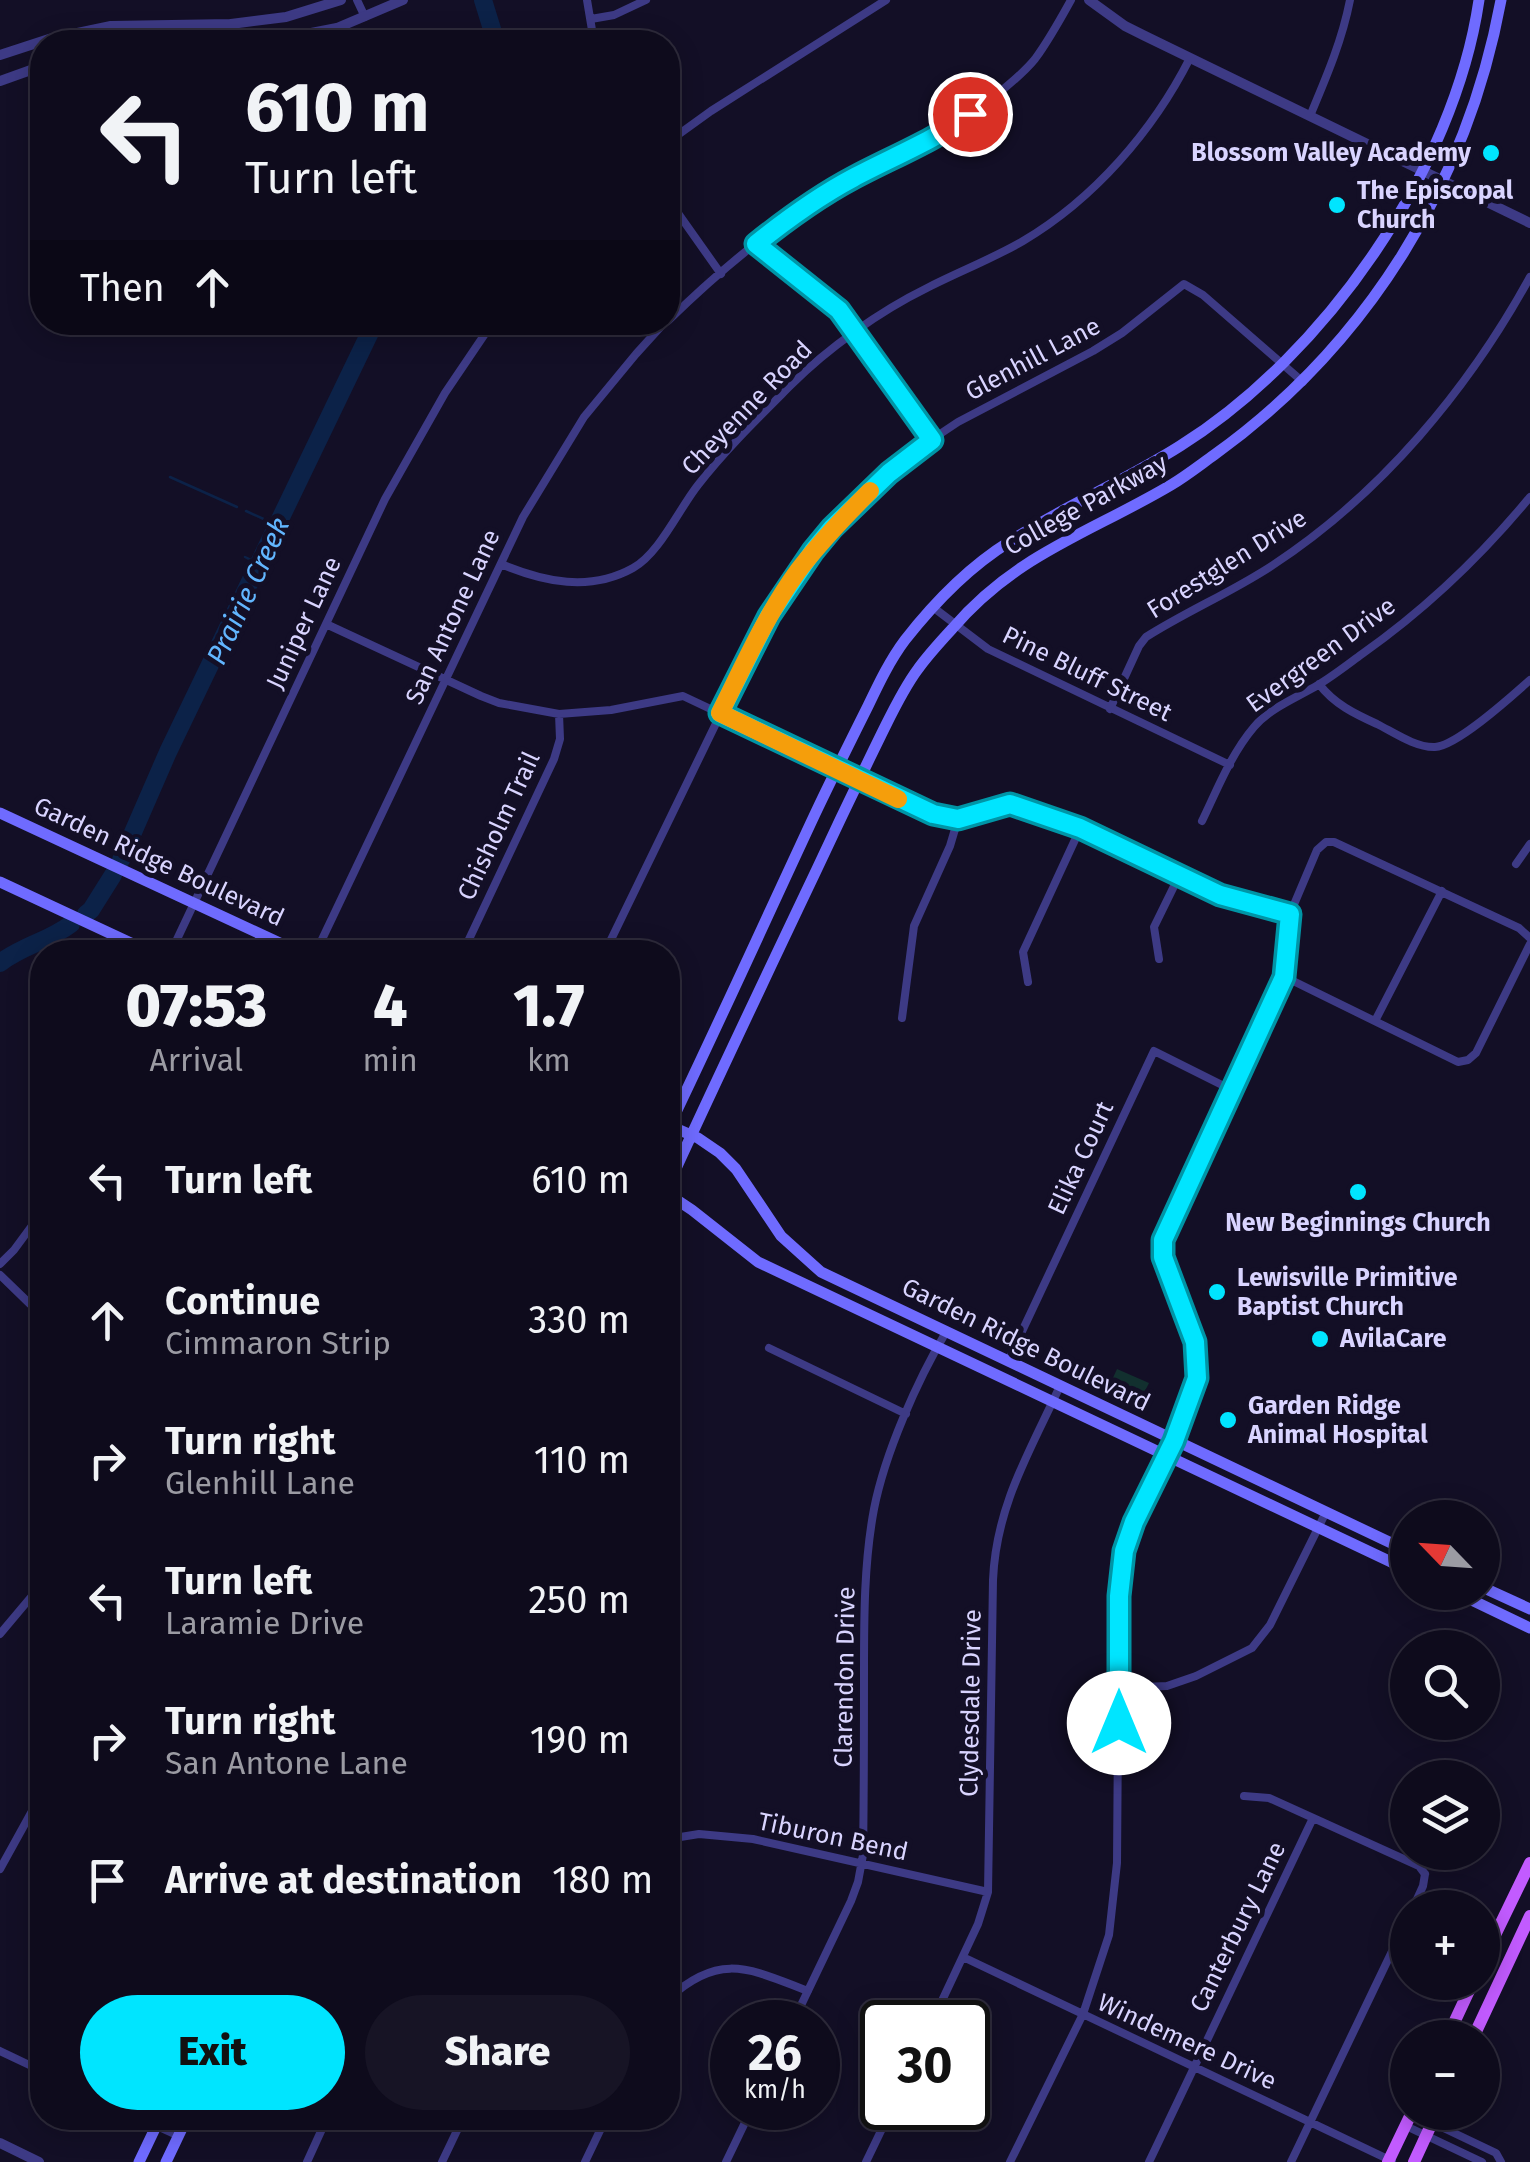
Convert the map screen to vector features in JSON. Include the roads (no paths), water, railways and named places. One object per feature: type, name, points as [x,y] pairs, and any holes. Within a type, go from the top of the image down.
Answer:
[{"type":"main road","name":"College Parkway","points":[[680,1101],[836,770],[905,640],[976,565],[1007,542],[1185,444],[1284,365],[1375,253],[1410,195],[1461,76],[1479,0]]},
{"type":"main road","name":"College Parkway","points":[[680,1160],[859,780],[917,670],[990,588],[1090,526],[1171,485],[1230,444],[1303,382],[1345,336],[1398,264],[1442,180],[1483,75],[1500,0]]},
{"type":"main road","name":"Garden Ridge Boulevard","points":[[0,813],[272,940]]},
{"type":"main road","points":[[0,882],[124,940]]},
{"type":"main road","name":"Garden Ridge Boulevard","points":[[680,1131],[720,1153],[736,1169],[780,1236],[821,1272],[1390,1542]]},
{"type":"main road","points":[[680,1202],[758,1262],[1390,1562]]},
{"type":"main road","points":[[1500,1595],[1530,1609]]},
{"type":"main road","points":[[1493,1610],[1530,1628]]},
{"type":"main road","points":[[1500,1926],[1530,1863]]},
{"type":"main road","points":[[1481,2020],[1530,1916]]},
{"type":"main road","points":[[1500,1959],[1508,1960]]},
{"type":"main road","points":[[139,2162],[154,2130]]},
{"type":"main road","points":[[166,2162],[182,2130]]},
{"type":"main road","points":[[1390,2161],[1404,2130]]},
{"type":"main road","points":[[1414,2162],[1428,2130]]},
{"type":"street","points":[[92,30],[111,26],[231,24],[286,17],[342,0]]},
{"type":"street","points":[[358,0],[365,17]]},
{"type":"street","points":[[327,30],[403,0]]},
{"type":"street","points":[[587,0],[593,30]]},
{"type":"street","points":[[592,19],[646,0]]},
{"type":"street","points":[[680,133],[886,0]]},
{"type":"street","name":"San Antone Lane","points":[[680,308],[786,220],[850,180],[952,128],[988,100],[1032,62],[1071,0]]},
{"type":"street","points":[[1090,0],[1125,26],[1530,223]]},
{"type":"street","points":[[1310,116],[1334,61],[1350,0]]},
{"type":"street","points":[[231,24],[232,30]]},
{"type":"street","points":[[0,55],[30,45]]},
{"type":"street","name":"Cheyenne Road","points":[[501,564],[542,580],[572,583],[602,580],[642,563],[724,453],[794,382],[856,333],[923,290],[1024,240],[1071,206],[1142,134],[1171,95],[1190,58]]},
{"type":"street","points":[[0,81],[30,70]]},
{"type":"street","points":[[680,216],[721,274]]},
{"type":"street","points":[[756,244],[831,302],[932,440]]},
{"type":"street","name":"Forestglen Drive","points":[[1110,708],[1138,646],[1146,637],[1276,563],[1322,530],[1403,454],[1430,426],[1482,357],[1530,277]]},
{"type":"street","name":"Glenhill Lane","points":[[611,940],[769,616],[832,528],[889,473],[958,422],[1108,342],[1184,284],[1303,382]]},
{"type":"street","name":"Juniper Lane","points":[[178,940],[385,498],[454,378],[485,335]]},
{"type":"street","name":"San Antone Lane","points":[[322,940],[523,516],[584,417],[654,335]]},
{"type":"street","name":"Evergreen Drive","points":[[1202,822],[1256,724],[1379,642],[1457,575],[1530,497]]},
{"type":"street","name":"Pine Bluff Street","points":[[934,608],[988,648],[1230,765]]},
{"type":"street","points":[[326,624],[498,703],[559,714],[611,710],[683,696],[933,814],[958,819],[1010,804],[1080,828],[1220,895],[1290,914]]},
{"type":"street","points":[[1320,684],[1328,696],[1358,716],[1424,746],[1437,748],[1453,742],[1530,680]]},
{"type":"street","name":"Chisholm Trail","points":[[469,940],[554,759],[560,739],[559,714]]},
{"type":"street","points":[[902,1018],[914,926],[958,819]]},
{"type":"street","points":[[1028,982],[1023,952],[1080,828]]},
{"type":"street","points":[[1010,2162],[1083,2014],[1110,1935],[1117,1863],[1122,1564],[1134,1522],[1174,1441],[1197,1378],[1195,1342],[1163,1257],[1163,1240],[1284,977],[1290,914],[1318,850],[1326,842],[1334,842],[1518,928],[1530,941],[1476,1053],[1458,1062],[1284,977]]},
{"type":"street","points":[[1516,864],[1530,844]]},
{"type":"street","points":[[1159,958],[1154,927],[1179,876]]},
{"type":"street","points":[[1375,1021],[1442,891]]},
{"type":"street","name":"Elika Court","points":[[1008,1361],[1154,1050],[1232,1090]]},
{"type":"street","points":[[0,1264],[30,1227]]},
{"type":"street","points":[[0,1275],[30,1304]]},
{"type":"street","name":"Clarendon Drive","points":[[804,2000],[851,1900],[862,1863],[868,1556],[874,1511],[906,1414],[946,1332]]},
{"type":"street","points":[[769,1348],[906,1414]]},
{"type":"street","name":"Clydesdale Drive","points":[[942,2000],[978,1924],[988,1892],[994,1561],[1007,1502],[1032,1439],[1060,1386]]},
{"type":"street","points":[[1119,1688],[1167,1686],[1252,1648],[1270,1624],[1326,1512]]},
{"type":"street","points":[[0,1634],[30,1598]]},
{"type":"street","points":[[1244,1796],[1270,1798],[1418,1866],[1425,1874]]},
{"type":"street","points":[[0,1869],[30,1814]]},
{"type":"street","name":"Canterbury Lane","points":[[1148,2162],[1313,1818]]},
{"type":"street","name":"Tiburon Bend","points":[[680,1837],[718,1834],[753,1839],[988,1892]]},
{"type":"street","points":[[1421,1890],[1429,1870]]},
{"type":"street","points":[[1291,2162],[1390,1955]]},
{"type":"street","name":"Windemere Drive","points":[[963,1957],[1390,2161]]},
{"type":"street","points":[[680,1990],[717,1969],[743,1968],[808,1992]]},
{"type":"street","points":[[0,2051],[30,2065]]},
{"type":"street","points":[[171,2130],[179,2136]]},
{"type":"street","points":[[307,2162],[322,2130]]},
{"type":"street","points":[[442,2162],[457,2130]]},
{"type":"street","points":[[585,2162],[600,2130]]},
{"type":"street","points":[[726,2162],[741,2130]]},
{"type":"street","points":[[866,2162],[881,2130]]},
{"type":"street","points":[[1422,2130],[1493,2162],[1496,2154],[1456,2130]]},
{"type":"street","points":[[0,2144],[39,2162]]},
{"type":"waterway","name":"Prairie Creek","points":[[483,0],[492,30]]},
{"type":"waterway","name":"Prairie Creek","points":[[121,860],[168,752],[369,335]]},
{"type":"waterway","points":[[170,477],[237,507]]},
{"type":"waterway","points":[[246,511],[277,525]]},
{"type":"waterway","points":[[245,557],[259,564]]},
{"type":"waterway","points":[[254,572],[266,578]]},
{"type":"waterway","name":"Prairie Creek","points":[[86,914],[113,875]]},
{"type":"waterway","name":"Prairie Creek","points":[[43,940],[71,924]]},
{"type":"waterway","name":"Prairie Creek","points":[[0,963],[30,946]]},
{"type":"place","name":"Blossom Valley Academy","points":[[1491,153]]},
{"type":"place","name":"The Episcopal Church","points":[[1337,205]]},
{"type":"place","name":"New Beginnings Church","points":[[1358,1192]]},
{"type":"place","name":"Lewisville Primitive Baptist Church","points":[[1217,1292]]},
{"type":"place","name":"AvilaCare","points":[[1320,1339]]},
{"type":"place","name":"Garden Ridge Animal Hospital","points":[[1228,1420]]}]
